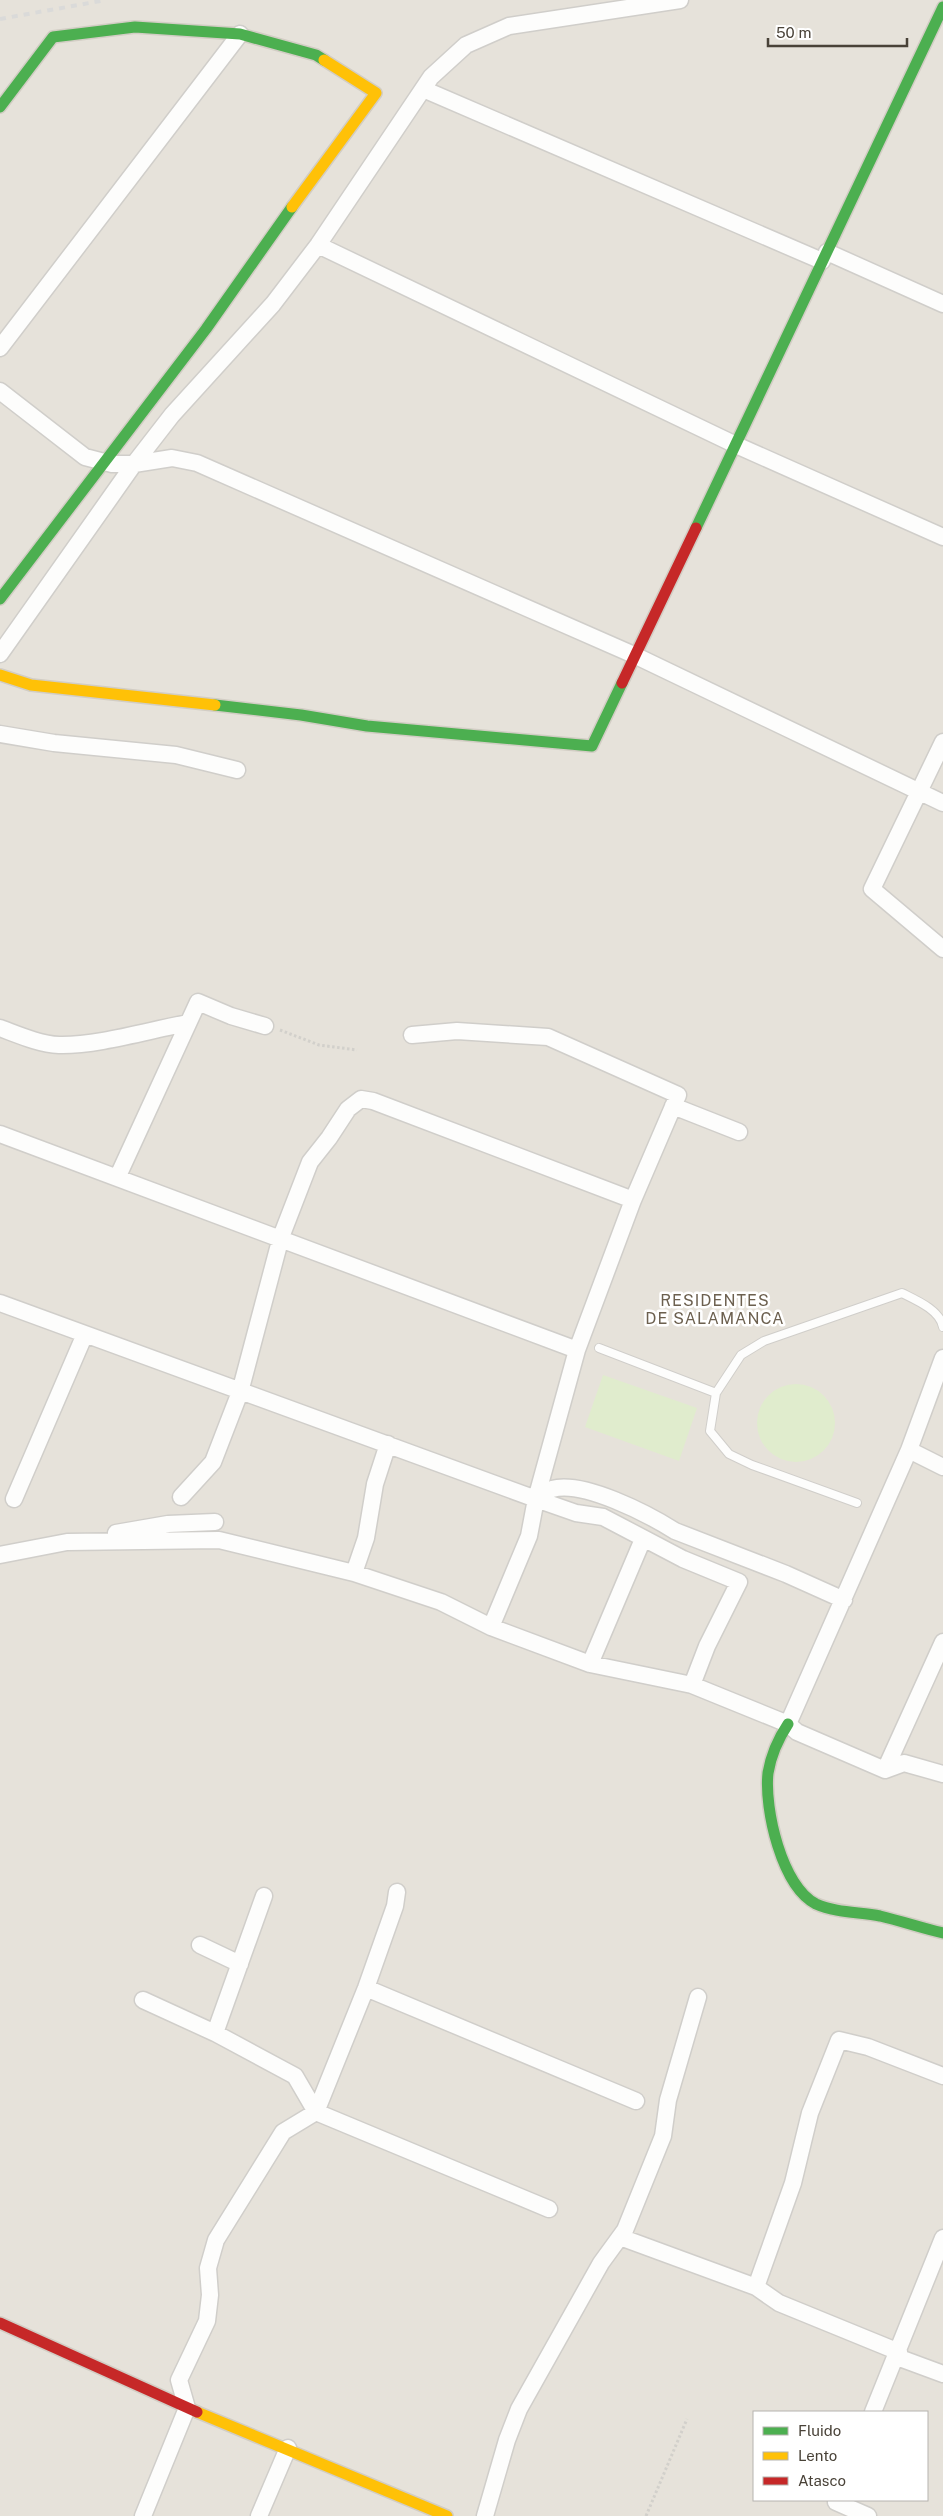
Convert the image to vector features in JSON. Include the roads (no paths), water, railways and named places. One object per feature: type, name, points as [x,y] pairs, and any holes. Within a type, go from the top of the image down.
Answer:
[{"type":"street","points":[[0,654],[134,464],[172,415],[273,304],[318,245],[431,77],[466,44],[509,26],[680,0]]},
{"type":"street","points":[[0,675],[31,685],[301,715],[367,726],[592,746],[943,7]]},
{"type":"street","points":[[0,108],[54,38],[135,27],[240,34],[316,55],[376,92],[276,228],[206,329],[0,599]]},
{"type":"street","points":[[0,348],[240,34]]},
{"type":"street","points":[[423,88],[943,304]]},
{"type":"street","points":[[318,245],[736,445],[943,537]]},
{"type":"street","points":[[0,391],[84,457],[104,462],[134,464],[172,458],[197,463],[634,655],[943,804]]},
{"type":"street","points":[[0,734],[54,744],[176,755],[237,770]]},
{"type":"street","points":[[943,742],[872,889],[943,949]]},
{"type":"street","points":[[118,1176],[198,1002],[231,1016],[265,1026]]},
{"type":"street","points":[[0,1028],[31,1039],[78,1044],[188,1023]]},
{"type":"street","points":[[412,1035],[457,1031],[548,1037],[678,1095],[633,1200],[577,1350],[536,1499],[529,1536],[491,1627]]},
{"type":"street","points":[[181,1497],[213,1462],[240,1392],[281,1237],[310,1162],[348,1109],[361,1099],[373,1101],[633,1200]]},
{"type":"street","points":[[673,1106],[739,1132]]},
{"type":"street","points":[[0,1134],[281,1237],[577,1350]]},
{"type":"street","points":[[0,1303],[536,1499],[576,1513],[603,1517],[643,1539],[740,1582],[708,1646],[692,1685]]},
{"type":"street","points":[[14,1499],[85,1334]]},
{"type":"street","points":[[943,1358],[909,1450],[844,1600],[788,1724],[777,1738],[768,1776],[769,1808],[776,1838],[798,1888],[815,1904],[880,1916],[943,1933]]},
{"type":"street","points":[[354,1573],[366,1538],[375,1484],[388,1444]]},
{"type":"street","points":[[909,1450],[943,1467]]},
{"type":"street","points":[[536,1499],[551,1489],[585,1488],[659,1521],[675,1531],[786,1574],[844,1600]]},
{"type":"street","points":[[0,1555],[168,1524],[215,1522]]},
{"type":"street","points":[[590,1664],[643,1539]]},
{"type":"street","points":[[67,1542],[219,1540],[354,1573],[441,1602],[491,1627],[590,1664],[692,1685],[788,1724],[797,1732],[885,1770],[904,1763],[943,1774]]},
{"type":"street","points":[[885,1770],[943,1642]]},
{"type":"street","points":[[143,2516],[187,2408],[179,2380],[207,2321],[210,2295],[208,2268],[216,2240],[283,2132],[316,2112],[366,1988],[395,1906],[397,1892]]},
{"type":"street","points":[[215,2033],[264,1896]]},
{"type":"street","points":[[200,1944],[240,1964]]},
{"type":"street","points":[[366,1988],[636,2101]]},
{"type":"street","points":[[485,2516],[507,2440],[519,2409],[601,2263],[625,2230],[663,2136],[668,2100],[698,1997]]},
{"type":"street","points":[[143,2000],[215,2033],[295,2076],[316,2112],[549,2209]]},
{"type":"street","points":[[756,2287],[793,2183],[810,2113],[839,2040],[868,2047],[943,2076]]},
{"type":"street","points":[[620,2237],[756,2287],[779,2304],[943,2374]]},
{"type":"street","points":[[874,2411],[943,2238]]},
{"type":"street","points":[[0,2323],[187,2408],[288,2448],[447,2516]]},
{"type":"street","points":[[259,2516],[288,2448]]},
{"type":"street","points":[[834,2506],[868,2516]]},
{"type":"lane","points":[[857,1503],[752,1465],[729,1454],[710,1431],[716,1393],[741,1356],[764,1341],[902,1293],[935,1313],[942,1321],[943,1327]]},
{"type":"lane","points":[[599,1348],[716,1393]]},
{"type":"railway","points":[[0,19],[106,0]]},
{"type":"district","name":"RESIDENTES DE SALAMANCA","points":[[715,1309]]}]
